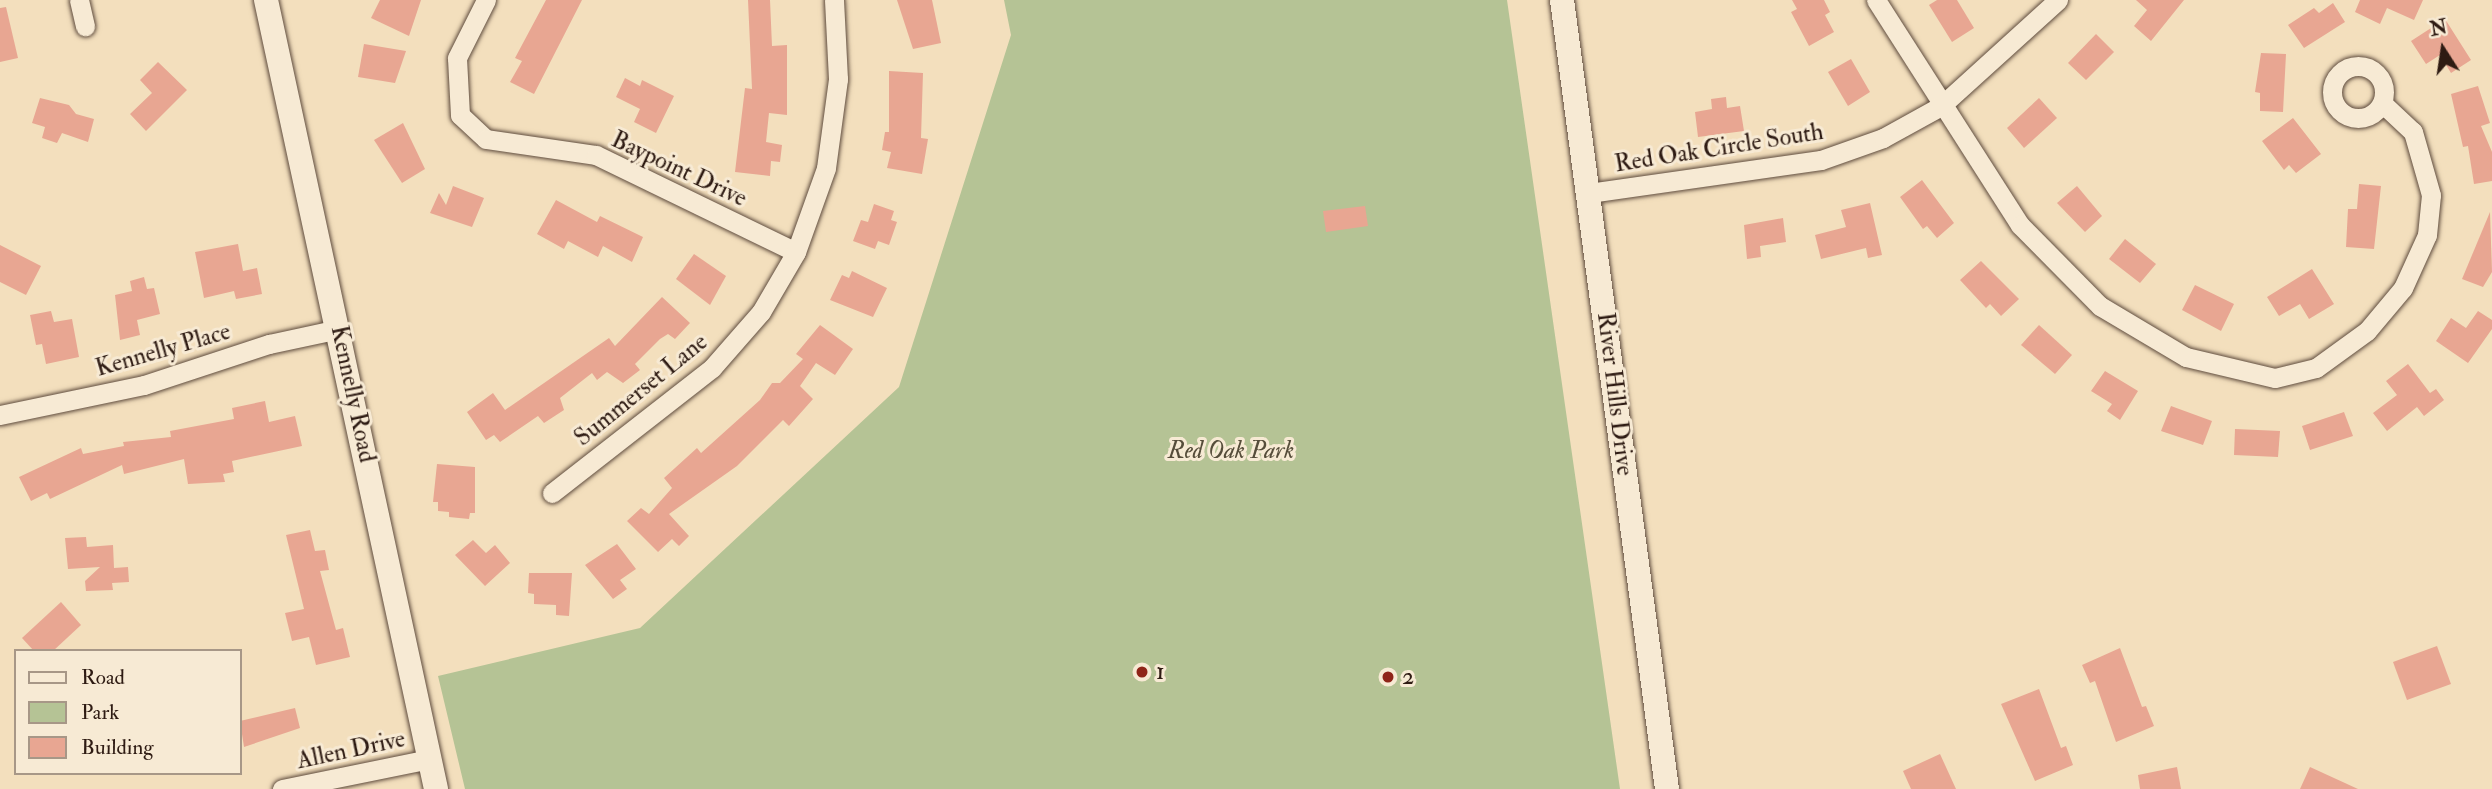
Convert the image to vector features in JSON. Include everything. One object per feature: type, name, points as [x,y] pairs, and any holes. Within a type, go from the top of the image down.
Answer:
[{"type":"street","points":[[79,0],[85,26]]},
{"type":"street","name":"Kennelly Road","points":[[266,0],[436,789]]},
{"type":"street","name":"Baypoint Drive","points":[[486,0],[457,58],[460,115],[486,139],[596,156],[796,252]]},
{"type":"street","name":"Summerset Lane","points":[[552,493],[712,368],[761,312],[796,252],[826,168],[838,79],[834,0]]},
{"type":"street","name":"River Hills Drive","points":[[1562,0],[1667,789]]},
{"type":"street","points":[[1876,0],[1941,106],[2020,225],[2100,306],[2186,357],[2275,378],[2316,368],[2367,331],[2403,288],[2427,236],[2431,195],[2413,132],[2382,103]]},
{"type":"street","name":"Red Oak Circle South","points":[[1589,193],[1821,160],[1883,138],[1941,106],[2058,0]]},
{"type":"street","name":"Kennelly Place","points":[[0,415],[144,386],[269,344],[339,329]]},
{"type":"street","name":"Allen Drive","points":[[282,789],[430,759]]},
{"type":"green space","name":"Red Oak Park","points":[[1004,0],[1507,0],[1620,789],[465,789],[438,676],[640,628],[899,387],[1011,35]]},
{"type":"building","points":[[380,0],[421,0],[409,36],[371,18]]},
{"type":"building","points":[[546,0],[582,0],[534,94],[510,82],[522,61],[515,58]]},
{"type":"building","points":[[748,0],[770,0],[772,46],[787,45],[787,115],[769,113],[766,142],[782,145],[780,162],[771,161],[770,176],[735,172],[745,88],[752,89]]},
{"type":"building","points":[[897,0],[932,0],[941,43],[913,49]]},
{"type":"building","points":[[1792,0],[1824,0],[1830,12],[1825,15],[1834,32],[1809,46],[1791,12],[1797,9]]},
{"type":"building","points":[[1937,0],[1957,0],[1974,28],[1952,42],[1929,5]]},
{"type":"building","points":[[2136,0],[2184,0],[2151,41],[2134,26],[2147,10]]},
{"type":"building","points":[[2360,0],[2423,0],[2414,20],[2387,8],[2380,24],[2355,12]]},
{"type":"building","points":[[2333,3],[2345,22],[2304,48],[2288,25],[2314,8],[2319,13]]},
{"type":"building","points":[[6,7],[18,58],[0,62],[0,8]]},
{"type":"building","points":[[2445,19],[2471,60],[2451,73],[2440,55],[2426,64],[2411,41]]},
{"type":"building","points":[[2096,34],[2114,52],[2086,80],[2068,63]]},
{"type":"building","points":[[364,44],[406,51],[395,83],[358,77]]},
{"type":"building","points":[[2261,53],[2286,54],[2283,112],[2260,111],[2260,93],[2255,92]]},
{"type":"building","points":[[1851,59],[1870,92],[1848,106],[1828,72]]},
{"type":"building","points":[[158,62],[187,90],[146,131],[130,114],[152,93],[140,80]]},
{"type":"building","points":[[889,71],[923,73],[921,138],[928,139],[922,174],[887,168],[891,152],[882,150],[885,132],[889,132]]},
{"type":"building","points":[[625,78],[640,86],[642,80],[674,96],[656,133],[634,122],[640,109],[616,97]]},
{"type":"building","points":[[2478,86],[2490,123],[2481,126],[2492,152],[2492,181],[2474,184],[2468,146],[2463,147],[2451,94]]},
{"type":"building","points":[[1726,97],[1727,108],[1740,106],[1744,131],[1698,137],[1695,112],[1712,109],[1711,99]]},
{"type":"building","points":[[40,98],[69,105],[76,114],[94,119],[88,142],[62,133],[57,143],[42,138],[45,127],[32,123]]},
{"type":"building","points":[[2039,98],[2057,118],[2024,148],[2007,128]]},
{"type":"building","points":[[2293,118],[2321,154],[2296,173],[2289,165],[2284,170],[2262,141]]},
{"type":"building","points":[[403,123],[425,169],[402,183],[374,140]]},
{"type":"building","points":[[1922,180],[1954,223],[1937,238],[1927,226],[1923,229],[1900,197]]},
{"type":"building","points":[[2359,184],[2381,186],[2374,249],[2346,247],[2348,209],[2357,209]]},
{"type":"building","points":[[453,186],[484,198],[472,227],[430,213],[439,193],[446,205]]},
{"type":"building","points":[[2077,186],[2102,216],[2085,232],[2057,203]]},
{"type":"building","points":[[556,200],[597,222],[600,216],[643,237],[632,262],[603,246],[598,257],[568,241],[564,249],[537,234]]},
{"type":"building","points":[[1870,203],[1882,255],[1868,258],[1866,248],[1821,259],[1815,235],[1846,227],[1841,210]]},
{"type":"building","points":[[874,204],[894,211],[891,220],[897,222],[889,245],[878,241],[875,249],[853,241],[861,220],[868,222]]},
{"type":"building","points":[[1365,206],[1368,226],[1326,232],[1323,211]]},
{"type":"building","points":[[2490,212],[2492,272],[2483,287],[2462,279]]},
{"type":"building","points":[[1783,218],[1786,242],[1760,246],[1761,257],[1747,259],[1744,225]]},
{"type":"building","points":[[2125,239],[2156,264],[2140,283],[2109,259]]},
{"type":"building","points":[[238,244],[243,271],[257,268],[262,294],[236,299],[234,291],[204,298],[195,252]]},
{"type":"building","points":[[0,245],[41,266],[26,295],[0,282]]},
{"type":"building","points":[[694,254],[726,276],[710,305],[676,279]]},
{"type":"building","points":[[1981,261],[2019,299],[2001,316],[1990,304],[1986,308],[1960,280]]},
{"type":"building","points":[[2312,269],[2334,304],[2309,319],[2300,304],[2279,316],[2267,297]]},
{"type":"building","points":[[852,271],[887,288],[873,317],[830,300],[842,275],[849,278]]},
{"type":"building","points":[[144,277],[147,289],[154,288],[160,314],[137,320],[140,335],[120,340],[115,295],[132,291],[130,281]]},
{"type":"building","points":[[2195,285],[2234,304],[2221,331],[2182,310]]},
{"type":"building","points":[[662,297],[690,323],[675,339],[668,334],[660,339],[635,364],[640,370],[623,383],[607,372],[597,380],[592,373],[560,398],[564,410],[544,423],[538,416],[500,442],[494,435],[486,440],[467,412],[493,393],[505,410],[609,338],[615,346]]},
{"type":"building","points":[[51,311],[54,322],[72,319],[79,357],[46,364],[42,344],[36,345],[30,315]]},
{"type":"building","points":[[2478,311],[2492,320],[2492,329],[2468,363],[2436,341],[2451,318],[2466,328]]},
{"type":"building","points":[[820,325],[853,349],[835,375],[816,363],[800,386],[813,399],[789,426],[783,420],[737,466],[669,514],[689,536],[679,546],[672,539],[658,552],[627,521],[641,508],[649,514],[672,488],[664,478],[697,448],[701,453],[760,400],[772,383],[780,383],[803,359],[796,354]]},
{"type":"building","points":[[2039,325],[2072,355],[2055,374],[2021,345]]},
{"type":"building","points":[[2408,364],[2430,393],[2436,389],[2444,400],[2424,416],[2417,407],[2387,431],[2373,413],[2397,395],[2386,381]]},
{"type":"building","points":[[2105,371],[2138,391],[2120,420],[2107,411],[2112,404],[2091,391]]},
{"type":"building","points":[[265,401],[269,422],[295,416],[302,446],[232,461],[234,472],[223,474],[225,482],[188,484],[184,459],[124,474],[122,465],[50,499],[47,493],[31,501],[19,477],[81,448],[83,454],[124,446],[123,442],[171,437],[170,431],[234,419],[232,408]]},
{"type":"building","points":[[2171,406],[2212,421],[2203,445],[2161,431]]},
{"type":"building","points":[[2344,412],[2353,436],[2310,450],[2302,426]]},
{"type":"building","points":[[2235,429],[2280,431],[2278,457],[2234,455]]},
{"type":"building","points":[[437,464],[475,467],[475,513],[470,513],[469,519],[449,517],[449,512],[438,511],[438,502],[433,502]]},
{"type":"building","points":[[310,530],[315,551],[325,550],[329,570],[320,571],[336,630],[343,628],[350,657],[316,665],[309,637],[292,641],[285,613],[304,609],[286,535]]},
{"type":"building","points":[[86,537],[87,547],[113,545],[114,568],[128,567],[129,582],[112,583],[113,590],[86,591],[85,581],[100,567],[68,569],[65,538]]},
{"type":"building","points":[[473,540],[486,553],[495,545],[510,563],[485,586],[455,555]]},
{"type":"building","points":[[617,544],[636,569],[620,580],[627,589],[613,599],[585,565]]},
{"type":"building","points":[[529,573],[572,573],[569,616],[556,615],[556,605],[534,604],[534,594],[528,593]]},
{"type":"building","points":[[61,602],[81,625],[55,649],[32,649],[22,638]]},
{"type":"building","points":[[2437,646],[2451,684],[2407,700],[2393,662]]},
{"type":"building","points":[[2120,648],[2142,707],[2146,706],[2154,726],[2116,742],[2095,681],[2090,683],[2082,665]]},
{"type":"building","points":[[2039,689],[2061,748],[2066,746],[2073,765],[2035,781],[2001,704]]},
{"type":"building","points":[[295,708],[300,728],[244,747],[242,721]]},
{"type":"building","points":[[1940,754],[1956,789],[1911,789],[1903,771]]},
{"type":"building","points":[[2177,767],[2181,789],[2140,789],[2138,775]]},
{"type":"building","points":[[2310,767],[2358,789],[2300,789]]},
{"type":"place","name":"1","points":[[1142,672]]},
{"type":"place","name":"2","points":[[1388,677]]}]
